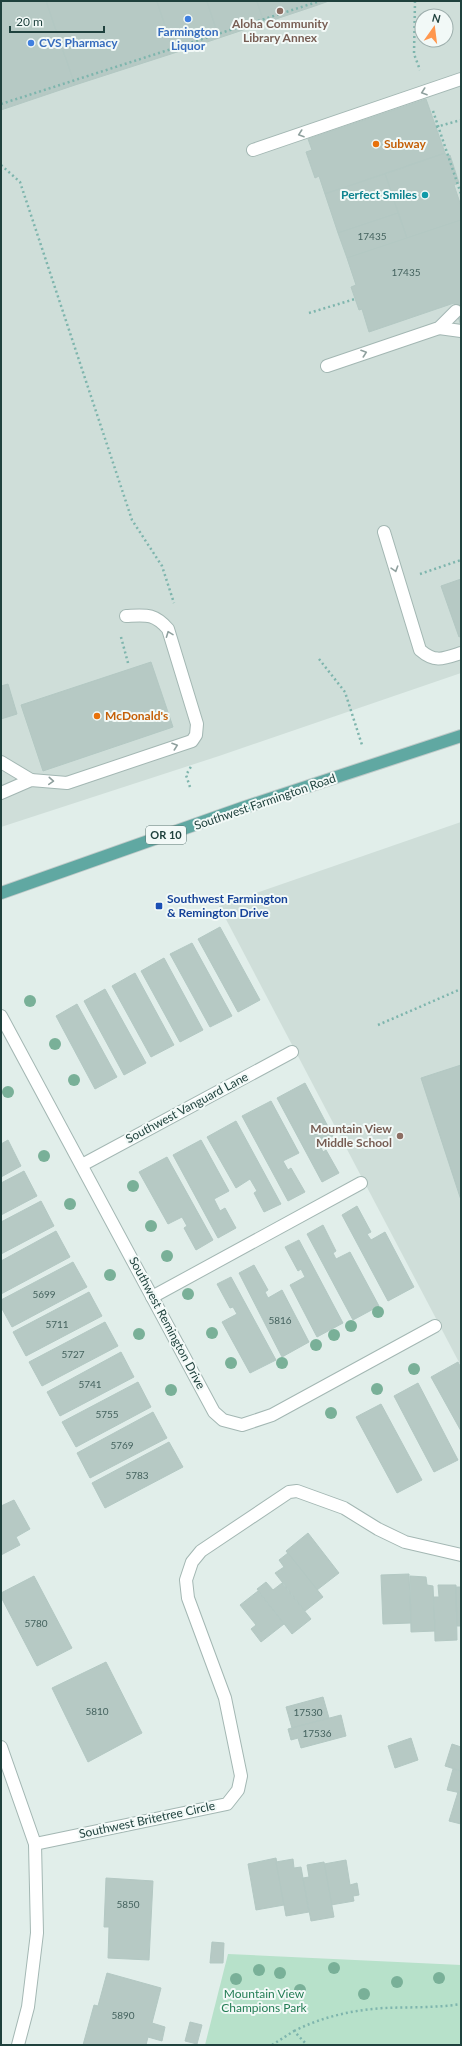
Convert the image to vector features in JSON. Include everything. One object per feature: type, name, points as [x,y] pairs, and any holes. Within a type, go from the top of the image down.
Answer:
[{"type":"main road","name":"Southwest Farmington Road","points":[[1,893],[242,808],[461,736]]},
{"type":"street","points":[[253,150],[461,79]]},
{"type":"street","points":[[439,328],[456,311]]},
{"type":"street","points":[[327,366],[439,328],[461,330]]},
{"type":"street","points":[[384,532],[420,650],[429,658],[438,659],[461,653]]},
{"type":"street","points":[[1,793],[32,780],[68,782],[192,741],[196,735],[197,724],[168,629],[159,619],[144,615],[126,616]]},
{"type":"street","points":[[1,762],[32,780]]},
{"type":"street","name":"Southwest Remington Drive","points":[[1,1016],[214,1412],[223,1420],[242,1425],[272,1415],[435,1326]]},
{"type":"street","name":"Southwest Vanguard Lane","points":[[82,1165],[292,1052]]},
{"type":"street","points":[[152,1297],[361,1184]]},
{"type":"street","name":"Southwest Britetree Circle","points":[[34,1844],[227,1804],[238,1790],[241,1776],[225,1698],[188,1598],[186,1580],[192,1562],[201,1551],[290,1492],[297,1491],[344,1508],[378,1529],[405,1542],[461,1555]]},
{"type":"street","points":[[1,1747],[34,1844],[37,1933],[28,2007],[18,2045]]},
{"type":"path","points":[[1,104],[320,1]]},
{"type":"path","points":[[415,1],[414,54],[461,194]]},
{"type":"path","points":[[437,126],[461,120]]},
{"type":"path","points":[[1,165],[20,182],[132,520],[162,566],[176,610]]},
{"type":"path","points":[[309,313],[355,298]]},
{"type":"path","points":[[419,575],[461,560]]},
{"type":"path","points":[[120,634],[128,662]]},
{"type":"path","points":[[319,659],[345,692],[368,767]]},
{"type":"path","points":[[190,787],[186,775],[193,763]]},
{"type":"path","points":[[378,1025],[461,989]]},
{"type":"path","points":[[272,2045],[314,2021],[346,2013],[382,2008],[461,2004]]},
{"type":"path","points":[[294,2032],[307,2045]]},
{"type":"shaded area","points":[[1,1],[461,1],[461,673],[219,756],[1,827]]},
{"type":"shaded area","name":"Mountain View Middle School","points":[[461,822],[461,1366],[219,906]]},
{"type":"green space","name":"Mountain View Champions Park","points":[[228,1954],[461,1965],[461,2045],[205,2045]]},
{"type":"building","name":"CVS Pharmacy","points":[[1,1],[46,1],[75,85],[1,110]]},
{"type":"building","points":[[46,1],[157,1],[174,53],[75,85]]},
{"type":"building","name":"Farmington Liquor","points":[[157,1],[207,1],[219,38],[174,53]]},
{"type":"building","points":[[207,1],[257,1],[264,23],[219,38]]},
{"type":"building","name":"Aloha Community Library Annex","points":[[257,1],[310,1],[312,7],[264,23]]},
{"type":"building","points":[[310,1],[329,1],[312,7]]},
{"type":"building","name":"Subway","points":[[426,99],[445,153],[325,194],[319,176],[315,178],[306,152],[312,150],[308,139]]},
{"type":"building","name":"Perfect Smiles","points":[[445,153],[447,157],[450,155],[459,183],[454,185],[461,206],[461,220],[407,238],[385,174]]},
{"type":"building","points":[[385,174],[398,213],[338,233],[325,194]]},
{"type":"building","points":[[398,213],[407,238],[347,258],[338,233]]},
{"type":"building","points":[[461,220],[461,326],[454,303],[369,332],[362,309],[359,310],[351,287],[356,285],[347,258]]},
{"type":"building","points":[[461,579],[461,636],[459,637],[441,586]]},
{"type":"building","name":"McDonald's","points":[[151,662],[173,727],[43,771],[21,705]]},
{"type":"building","points":[[8,684],[17,714],[1,719],[1,686]]},
{"type":"building","points":[[220,927],[260,1000],[238,1012],[198,939]]},
{"type":"building","points":[[192,943],[232,1016],[210,1027],[170,954]]},
{"type":"building","points":[[164,958],[203,1030],[180,1042],[141,971]]},
{"type":"building","points":[[135,973],[174,1045],[151,1057],[112,986]]},
{"type":"building","points":[[105,989],[146,1063],[124,1075],[84,1001]]},
{"type":"building","points":[[77,1004],[117,1077],[95,1089],[56,1016]]},
{"type":"building","points":[[461,1065],[461,1200],[421,1078]]},
{"type":"building","points":[[305,1083],[333,1136],[319,1143],[323,1152],[326,1150],[339,1173],[322,1182],[277,1098]]},
{"type":"building","points":[[271,1101],[299,1153],[283,1161],[288,1170],[291,1168],[305,1192],[288,1201],[242,1116]]},
{"type":"building","points":[[236,1121],[281,1204],[264,1212],[254,1193],[257,1191],[250,1179],[236,1188],[207,1137]]},
{"type":"building","points":[[8,1140],[21,1166],[1,1177],[1,1144]]},
{"type":"building","points":[[201,1140],[229,1191],[214,1199],[220,1211],[225,1208],[236,1228],[218,1238],[173,1155]]},
{"type":"building","points":[[167,1157],[213,1240],[196,1250],[184,1228],[187,1226],[182,1217],[168,1224],[139,1172]]},
{"type":"building","points":[[24,1171],[37,1196],[1,1215],[1,1183]]},
{"type":"building","points":[[41,1201],[54,1226],[1,1254],[1,1222]]},
{"type":"building","points":[[357,1206],[371,1232],[367,1234],[371,1240],[385,1232],[414,1287],[388,1301],[342,1215]]},
{"type":"building","points":[[323,1225],[336,1251],[333,1253],[336,1259],[350,1252],[379,1306],[353,1320],[307,1234]]},
{"type":"building","points":[[56,1231],[70,1257],[1,1294],[1,1261]]},
{"type":"building","points":[[299,1240],[343,1323],[317,1337],[290,1285],[305,1277],[301,1269],[298,1271],[285,1247]]},
{"type":"building","points":[[73,1262],[87,1287],[12,1327],[1,1307],[1,1300]]},
{"type":"building","points":[[254,1265],[268,1290],[265,1292],[268,1298],[282,1290],[309,1342],[282,1357],[239,1273]]},
{"type":"building","points":[[231,1277],[276,1360],[250,1373],[222,1322],[237,1314],[233,1307],[230,1308],[217,1284]]},
{"type":"building","points":[[89,1292],[102,1316],[26,1356],[13,1332]]},
{"type":"building","points":[[105,1322],[118,1346],[42,1386],[29,1362]]},
{"type":"building","points":[[121,1352],[134,1377],[60,1416],[47,1392]]},
{"type":"building","points":[[458,1362],[461,1368],[461,1431],[431,1377]]},
{"type":"building","points":[[138,1382],[151,1407],[76,1447],[62,1422]]},
{"type":"building","points":[[418,1383],[458,1460],[434,1472],[394,1396]]},
{"type":"building","points":[[381,1404],[422,1480],[397,1493],[356,1417]]},
{"type":"building","points":[[153,1412],[167,1438],[90,1478],[77,1453]]},
{"type":"building","points":[[169,1442],[183,1467],[105,1508],[92,1483]]},
{"type":"building","points":[[14,1500],[30,1529],[16,1537],[20,1545],[1,1555],[1,1506]]},
{"type":"building","points":[[308,1533],[339,1573],[317,1590],[286,1551]]},
{"type":"building","points":[[288,1553],[323,1597],[305,1611],[275,1573],[284,1567],[279,1560]]},
{"type":"building","points":[[409,1574],[411,1623],[383,1624],[381,1575]]},
{"type":"building","points":[[34,1576],[72,1648],[37,1666],[1,1597],[1,1593]]},
{"type":"building","points":[[410,1576],[426,1577],[427,1585],[433,1586],[435,1631],[411,1632]]},
{"type":"building","points":[[266,1582],[273,1590],[282,1583],[311,1619],[292,1634],[257,1589]]},
{"type":"building","points":[[438,1585],[456,1585],[457,1640],[435,1641],[434,1597],[439,1597]]},
{"type":"building","points":[[456,1587],[461,1587],[461,1626],[457,1626]]},
{"type":"building","points":[[258,1591],[284,1624],[261,1642],[251,1629],[256,1625],[240,1605]]},
{"type":"building","points":[[106,1662],[142,1733],[88,1762],[52,1688]]},
{"type":"building","points":[[323,1697],[329,1718],[292,1728],[286,1707]]},
{"type":"building","points":[[341,1715],[346,1736],[301,1748],[298,1738],[291,1740],[288,1729]]},
{"type":"building","points":[[411,1738],[418,1760],[395,1768],[388,1746]]},
{"type":"building","points":[[452,1744],[461,1747],[461,1771],[445,1766]]},
{"type":"building","points":[[453,1769],[461,1771],[461,1793],[447,1790]]},
{"type":"building","points":[[458,1792],[461,1793],[461,1824],[449,1821]]},
{"type":"building","points":[[276,1858],[284,1905],[256,1910],[248,1864]]},
{"type":"building","points":[[293,1859],[294,1868],[301,1867],[309,1912],[286,1916],[276,1862]]},
{"type":"building","points":[[346,1860],[350,1885],[357,1883],[359,1895],[353,1896],[354,1901],[331,1905],[324,1864]]},
{"type":"building","points":[[324,1862],[334,1917],[311,1921],[303,1878],[309,1877],[307,1865]]},
{"type":"building","points":[[106,1878],[153,1881],[149,1960],[108,1958],[109,1927],[104,1927]]},
{"type":"building","points":[[212,1942],[224,1943],[223,1963],[210,1963]]},
{"type":"building","points":[[107,1973],[161,1988],[152,2023],[165,2027],[162,2041],[148,2037],[146,2045],[83,2045],[94,2005],[98,2006]]},
{"type":"building","points":[[190,2022],[202,2025],[197,2044],[185,2041]]},
{"type":"place","name":"Aloha Community Library Annex","points":[[280,11]]},
{"type":"place","name":"Farmington Liquor","points":[[188,19]]},
{"type":"place","name":"CVS Pharmacy","points":[[31,43]]},
{"type":"place","name":"Subway","points":[[376,144]]},
{"type":"place","name":"Perfect Smiles","points":[[425,195]]},
{"type":"place","name":"McDonald's","points":[[97,716]]},
{"type":"place","name":"Southwest Farmington & Remington Drive","points":[[159,906]]},
{"type":"place","name":"Mountain View Middle School","points":[[400,1136]]}]
